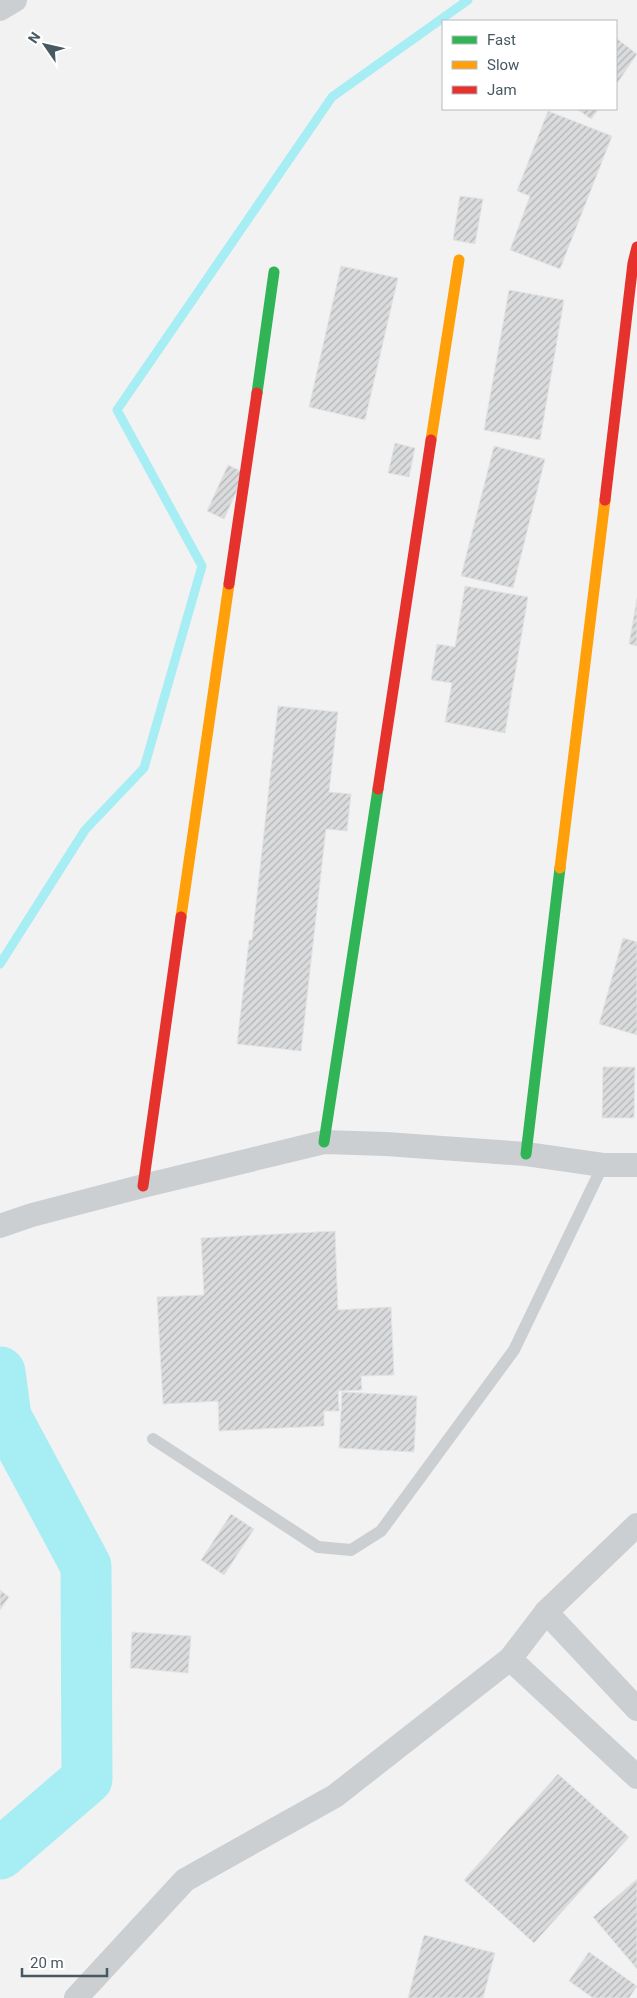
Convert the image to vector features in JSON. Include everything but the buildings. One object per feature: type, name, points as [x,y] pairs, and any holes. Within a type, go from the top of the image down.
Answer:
[{"type":"street","points":[[0,10],[15,0]]},
{"type":"street","points":[[526,1154],[632,273],[637,247]]},
{"type":"street","points":[[324,1142],[459,260]]},
{"type":"street","points":[[142,1186],[274,272]]},
{"type":"street","points":[[0,1226],[32,1215],[142,1186],[324,1142],[386,1144],[526,1154],[603,1166],[637,1165]]},
{"type":"street","points":[[76,1998],[185,1880],[335,1796],[510,1659],[546,1612],[637,1525]]},
{"type":"street","points":[[546,1612],[637,1708]]},
{"type":"street","points":[[510,1659],[637,1777]]},
{"type":"lane","points":[[153,1439],[318,1547],[351,1550],[380,1531],[514,1350],[603,1166]]},
{"type":"waterway","points":[[0,964],[85,830],[144,768],[202,566],[117,410],[332,97],[468,0]]},
{"type":"waterway","points":[[0,1372],[6,1417],[86,1566],[87,1779],[0,1854]]},
{"type":"traffic: fast","points":[[257,393],[274,272]]},
{"type":"traffic: fast","points":[[324,1142],[378,789]]},
{"type":"traffic: fast","points":[[526,1154],[560,868]]},
{"type":"traffic: slow","points":[[431,440],[459,260]]},
{"type":"traffic: slow","points":[[560,868],[605,500]]},
{"type":"traffic: slow","points":[[181,917],[229,584]]},
{"type":"traffic: jam","points":[[605,500],[633,263],[637,247]]},
{"type":"traffic: jam","points":[[229,584],[257,393]]},
{"type":"traffic: jam","points":[[378,789],[431,440]]},
{"type":"traffic: jam","points":[[143,1186],[181,917]]}]
